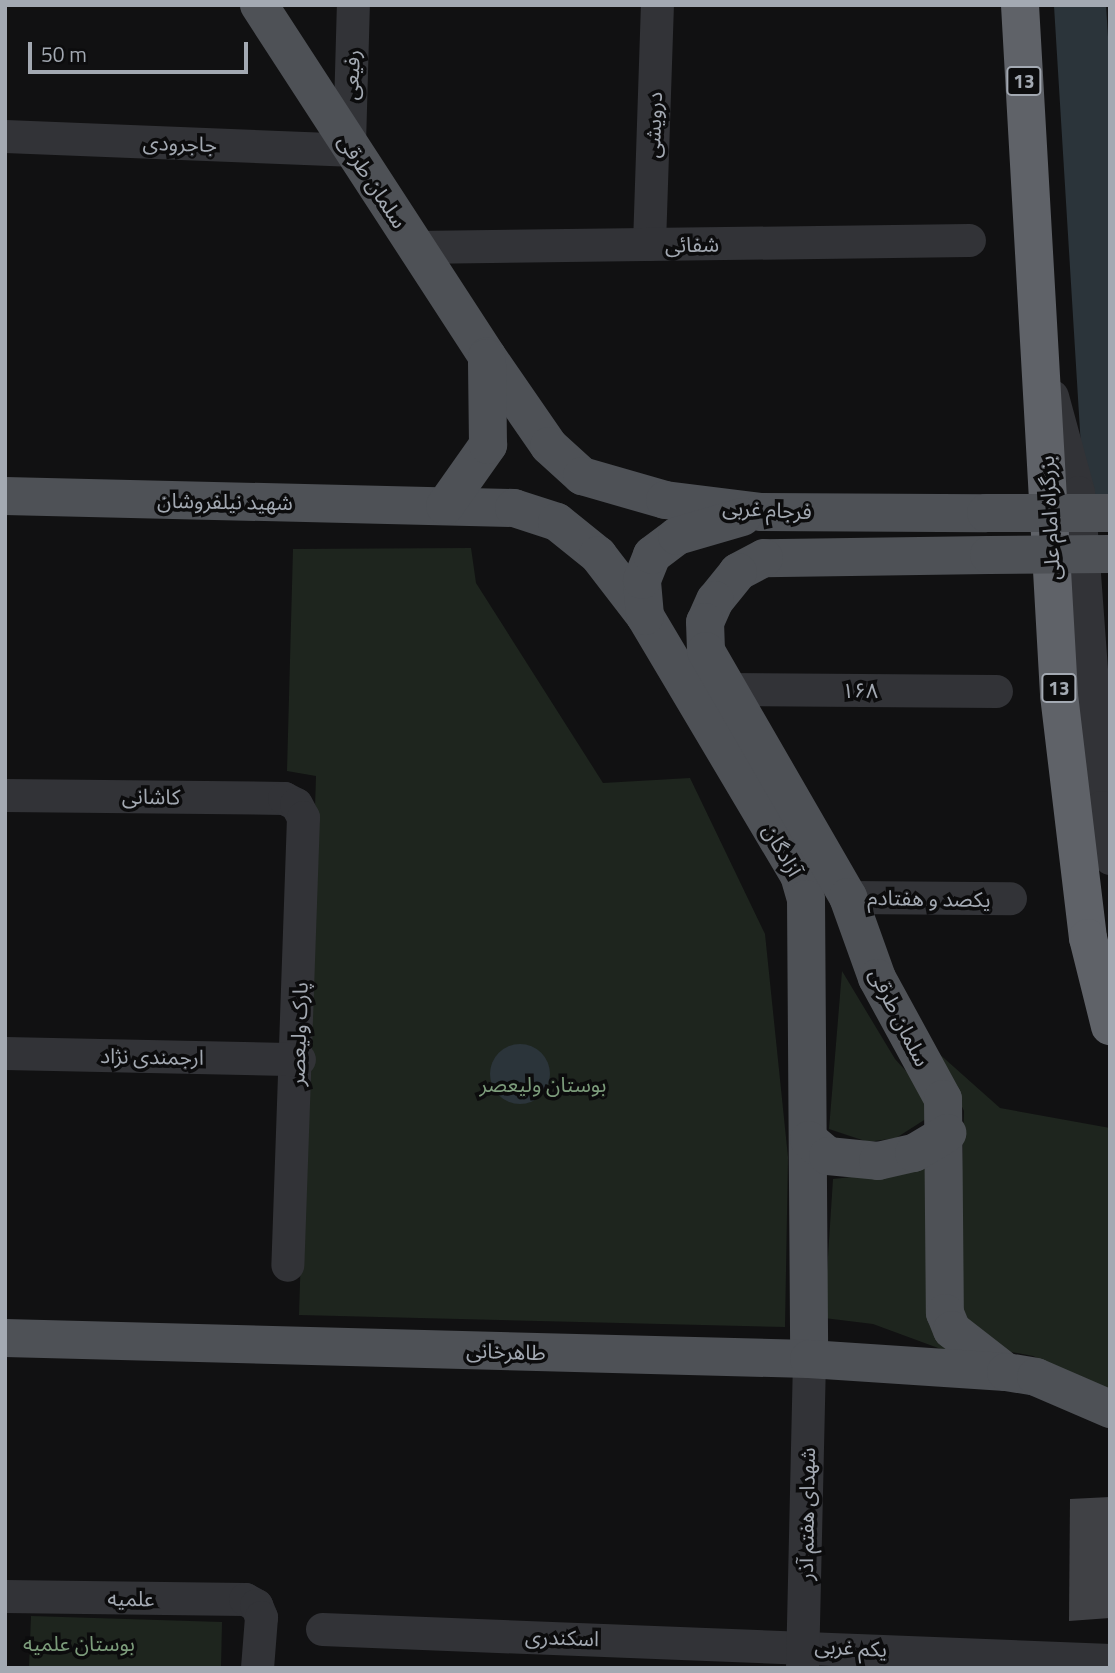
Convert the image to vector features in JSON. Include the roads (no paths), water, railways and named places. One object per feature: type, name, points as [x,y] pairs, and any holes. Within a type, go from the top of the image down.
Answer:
[{"type":"highway","points":[[1000,5],[1028,156]]},
{"type":"highway","name":"بزرگراه امام علی","points":[[1020,5],[1039,346],[1072,828],[1088,938],[1110,1026]]},
{"type":"main road","name":"سلمان طرقی","points":[[259,5],[487,356]]},
{"type":"main road","points":[[444,506],[488,445],[487,356]]},
{"type":"main road","name":"فرجام غربی","points":[[487,356],[549,446],[582,476],[665,500],[762,512],[1110,513]]},
{"type":"main road","name":"شهید نیلفروشان","points":[[5,496],[444,506]]},
{"type":"main road","name":"آزادگان","points":[[444,506],[514,508],[557,522],[598,555],[645,616],[799,875],[809,925],[809,1360]]},
{"type":"main road","points":[[645,616],[642,580],[652,555],[677,536],[762,512]]},
{"type":"main road","name":"فرجام غربی","points":[[738,572],[764,558],[804,555],[1110,554]]},
{"type":"main road","name":"سلمان طرقی","points":[[738,572],[715,600],[705,622],[706,652],[725,689],[848,897],[877,978],[943,1099],[947,1133],[946,1313],[952,1329],[1006,1372],[1036,1377],[1110,1409]]},
{"type":"main road","points":[[809,1140],[828,1156],[878,1161],[914,1153],[947,1133]]},
{"type":"main road","name":"طاهرخانی","points":[[5,1338],[809,1360],[1006,1372]]},
{"type":"street","name":"رفیعی","points":[[352,147],[353,5]]},
{"type":"street","name":"درویشی","points":[[649,244],[657,5]]},
{"type":"street","name":"جاجرودی","points":[[5,136],[352,147]]},
{"type":"street","name":"شفائی","points":[[415,247],[969,240]]},
{"type":"street","points":[[1039,346],[1078,492],[1101,807],[1110,858]]},
{"type":"street","name":"۱۶۸","points":[[725,689],[996,691]]},
{"type":"street","name":"کاشانی","points":[[5,794],[284,798],[296,804]]},
{"type":"street","name":"پارک ولیعصر","points":[[287,1265],[299,1059],[303,817],[296,804]]},
{"type":"street","name":"یکصد و هفتادم","points":[[848,897],[1010,898]]},
{"type":"street","name":"ارجمندی نژاد","points":[[5,1053],[299,1059]]},
{"type":"street","name":"شهدای هفتم آذر","points":[[802,1656],[809,1360]]},
{"type":"street","name":"علمیه","points":[[5,1596],[245,1599],[256,1605],[261,1617],[257,1668]]},
{"type":"street","name":"اسکندری","points":[[322,1629],[802,1656]]},
{"type":"street","name":"یکم غربی","points":[[802,1656],[1110,1660]]},
{"type":"waterway","points":[[1080,5],[1110,494]]},
{"type":"park label","name":"بوستان ولیعصر","points":[[543,1084]]},
{"type":"park label","name":"بوستان علمیه","points":[[79,1643]]}]
